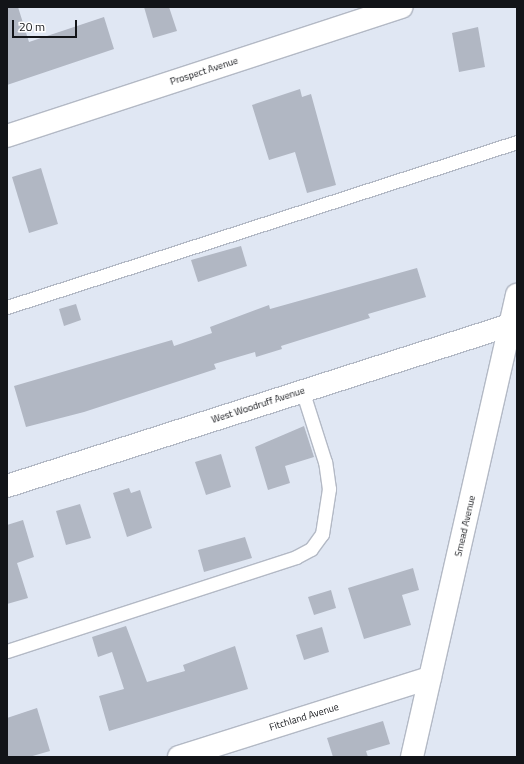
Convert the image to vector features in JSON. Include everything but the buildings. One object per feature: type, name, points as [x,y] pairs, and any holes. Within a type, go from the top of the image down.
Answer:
[{"type":"street","name":"Prospect Avenue","points":[[7,136],[401,7]]},
{"type":"street","name":"Smead Avenue","points":[[412,757],[517,295]]},
{"type":"street","name":"West Woodruff Avenue","points":[[7,486],[302,390],[510,325]]},
{"type":"street","name":"Fitchland Avenue","points":[[179,757],[221,750],[430,678]]},
{"type":"lane","points":[[7,307],[517,142]]},
{"type":"lane","points":[[7,651],[296,557],[311,549],[322,534],[329,489],[325,462],[302,390]]}]
